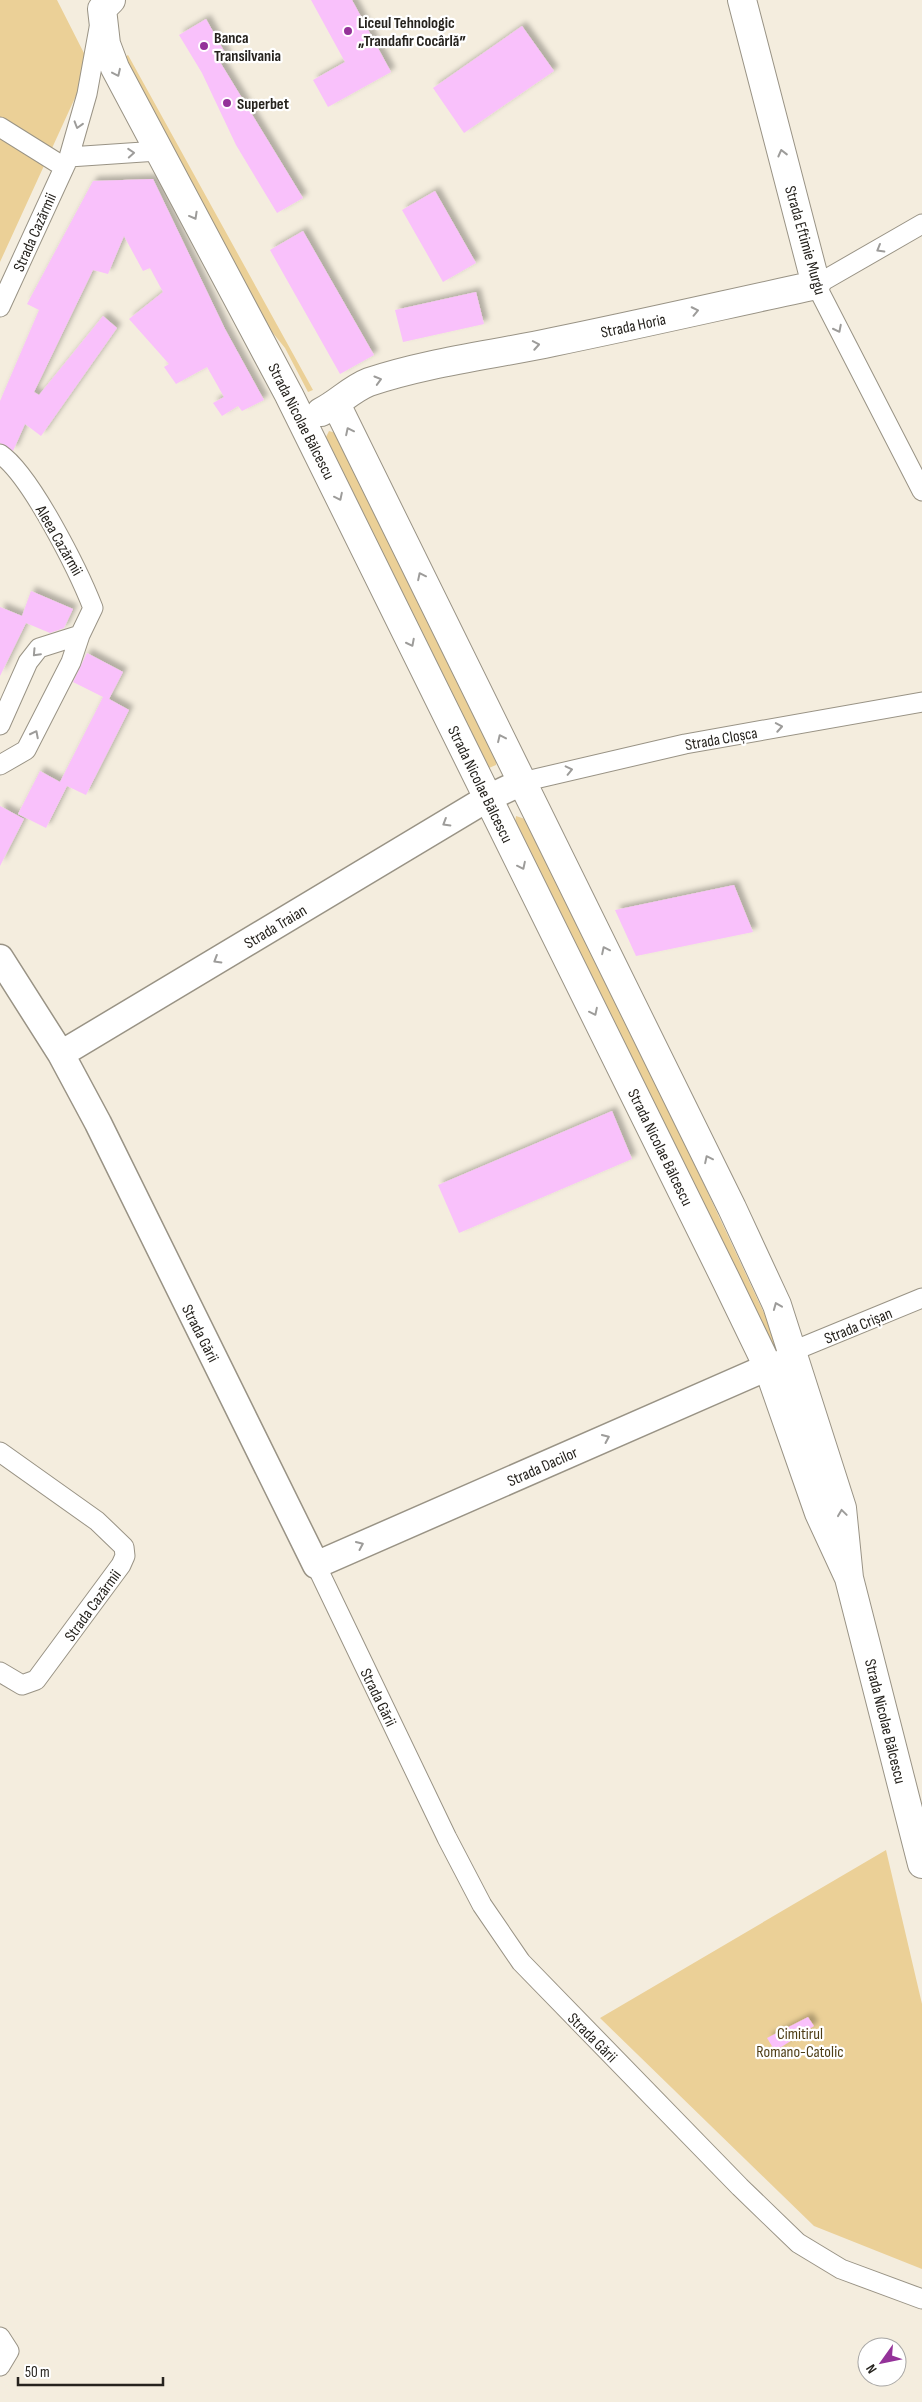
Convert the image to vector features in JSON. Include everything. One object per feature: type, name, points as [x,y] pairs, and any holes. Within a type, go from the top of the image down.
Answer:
[{"type":"main road","name":"Strada Eftimie Murgu","points":[[742,0],[816,285]]},
{"type":"main road","name":"Strada Nicolae Bălcescu","points":[[103,3],[106,44],[115,68],[223,269],[302,422],[768,1367],[819,1513],[849,1578]]},
{"type":"main road","name":"Strada Horia","points":[[302,422],[336,404],[350,392],[368,383],[435,364],[552,342],[816,285]]},
{"type":"main road","name":"Strada Nicolae Bălcescu","points":[[336,404],[732,1208],[777,1305],[842,1508],[849,1578],[922,1864]]},
{"type":"street","name":"Strada Cazărmii","points":[[0,307],[66,162],[87,94],[103,3]]},
{"type":"street","points":[[0,127],[66,162],[158,151]]},
{"type":"street","name":"Strada Horia","points":[[816,285],[922,224]]},
{"type":"street","name":"Strada Eftimie Murgu","points":[[816,285],[922,491]]},
{"type":"street","name":"Aleea Cazărmii","points":[[0,454],[24,481],[42,507],[84,583],[93,608],[80,634],[71,662],[26,750],[0,765]]},
{"type":"street","points":[[0,725],[28,662],[39,648],[80,634]]},
{"type":"street","name":"Strada Cloșca","points":[[522,782],[685,744],[922,702]]},
{"type":"street","name":"Strada Traian","points":[[61,1054],[488,798],[522,782]]},
{"type":"street","name":"Strada Gării","points":[[0,958],[61,1054],[127,1181],[456,1854],[482,1905],[521,1962],[740,2187],[798,2243],[841,2269],[922,2299]]},
{"type":"street","name":"Strada Crișan","points":[[768,1367],[793,1352],[922,1298]]},
{"type":"street","name":"Strada Dacilor","points":[[316,1565],[768,1367]]},
{"type":"street","name":"Strada Cazărmii","points":[[0,1452],[52,1488],[114,1535],[124,1546],[124,1556],[114,1576],[36,1680],[22,1685],[0,1672]]},
{"type":"street","points":[[0,2337],[9,2351],[0,2366]]},
{"type":"green space","points":[[0,0],[57,0],[90,65],[0,262]]},
{"type":"green space","points":[[128,55],[313,390],[308,392],[285,348],[264,322],[123,58]]},
{"type":"green space","points":[[329,431],[336,433],[496,759],[496,765],[489,768],[483,766],[325,439]]},
{"type":"green space","points":[[516,816],[525,819],[666,1103],[777,1341],[774,1348],[769,1346],[515,823]]},
{"type":"green space","name":"Cimitirul Romano-Catolic","points":[[886,1850],[922,2004],[922,2269],[814,2226],[600,2018]]},
{"type":"building","name":"Liceul Tehnologic „Trandafir Cocârlă”","points":[[311,0],[352,0],[391,72],[328,107],[313,80],[345,62]]},
{"type":"building","points":[[206,19],[228,58],[220,62],[303,198],[277,213],[236,145],[202,73],[179,35]]},
{"type":"building","points":[[522,26],[554,71],[464,133],[433,88]]},
{"type":"building","points":[[153,179],[225,329],[264,400],[242,411],[238,406],[222,416],[213,403],[224,397],[207,367],[176,384],[164,367],[169,364],[129,319],[163,292],[150,268],[143,271],[124,236],[108,274],[93,270],[34,392],[39,395],[103,316],[117,328],[41,436],[25,424],[13,451],[0,443],[0,401],[39,310],[27,304],[93,181]]},
{"type":"building","points":[[435,191],[476,263],[443,282],[402,210]]},
{"type":"building","points":[[303,231],[374,355],[340,374],[270,250]]},
{"type":"building","points":[[476,292],[484,324],[403,342],[395,310]]},
{"type":"building","points":[[31,591],[73,609],[64,628],[50,633],[26,623],[0,676],[0,607],[22,616]]},
{"type":"building","points":[[87,653],[123,672],[109,699],[129,710],[86,795],[67,786],[46,828],[18,814],[40,771],[60,782],[103,697],[73,682]]},
{"type":"building","points":[[0,806],[24,819],[0,866]]},
{"type":"building","points":[[734,885],[753,932],[636,956],[615,910]]},
{"type":"building","points":[[612,1111],[632,1159],[459,1233],[438,1185]]},
{"type":"building","points":[[808,2017],[814,2026],[775,2051],[767,2038]]},
{"type":"place","name":"Liceul Tehnologic „Trandafir Cocârlă”","points":[[348,31]]},
{"type":"place","name":"Banca Transilvania","points":[[204,46]]},
{"type":"place","name":"Superbet","points":[[227,103]]}]
